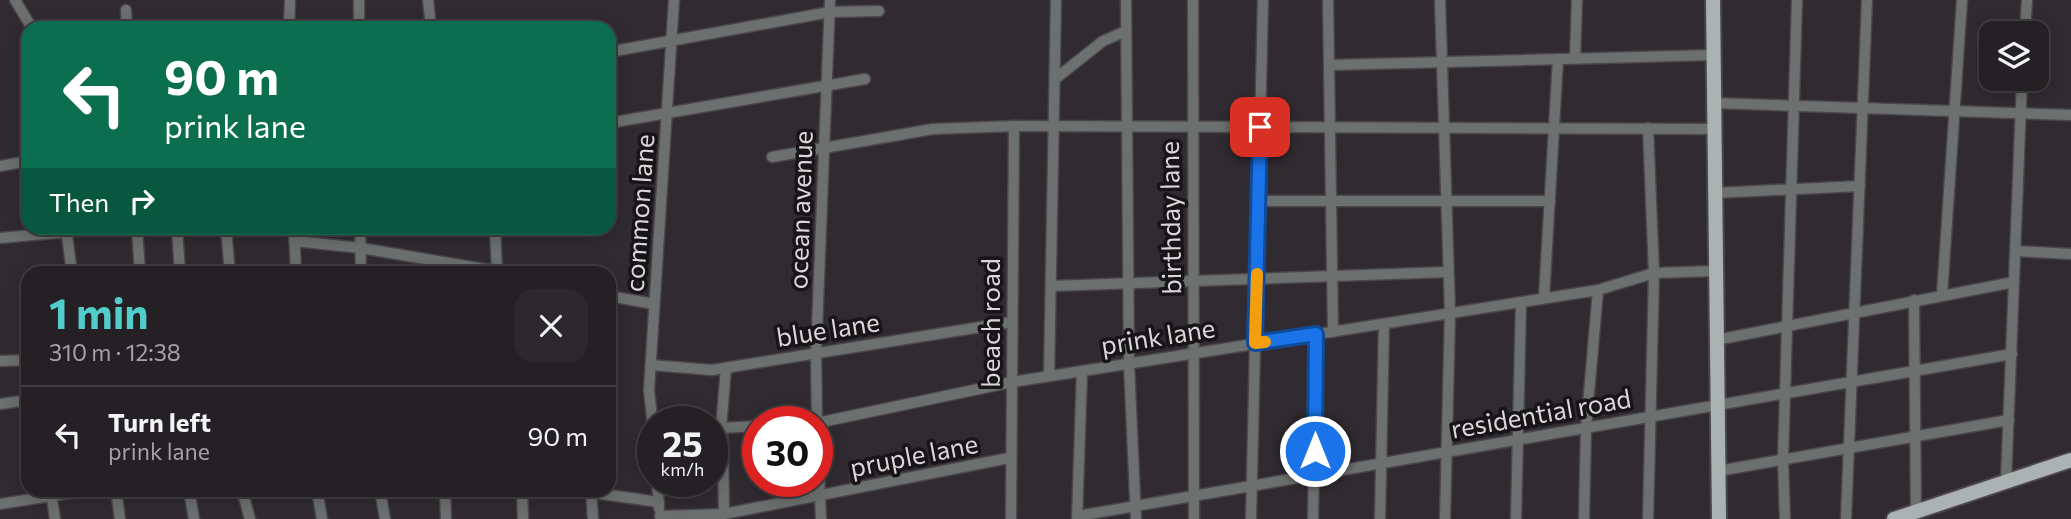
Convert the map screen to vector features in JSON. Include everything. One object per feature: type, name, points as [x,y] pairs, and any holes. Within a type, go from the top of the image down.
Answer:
[{"type":"main road","points":[[1713,0],[1719,519]]},
{"type":"main road","points":[[1894,519],[2071,460]]},
{"type":"street","points":[[15,0],[28,21]]},
{"type":"street","points":[[289,21],[290,0]]},
{"type":"street","points":[[359,0],[359,21]]},
{"type":"street","points":[[428,0],[430,21]]},
{"type":"street","name":"common lane","points":[[652,406],[654,304],[674,0]]},
{"type":"street","name":"ocean avenue","points":[[817,406],[816,354],[830,0]]},
{"type":"street","points":[[1049,376],[1056,0]]},
{"type":"street","points":[[1126,0],[1129,364],[1136,519]]},
{"type":"street","name":"birthday lane","points":[[1193,0],[1191,127],[1194,519]]},
{"type":"street","points":[[1251,519],[1263,0]]},
{"type":"street","points":[[1328,0],[1333,332]]},
{"type":"street","points":[[1440,0],[1450,313],[1445,519]]},
{"type":"street","points":[[1576,59],[1577,0]]},
{"type":"street","points":[[1784,519],[1783,460],[1797,0]]},
{"type":"street","points":[[1846,519],[1867,0]]},
{"type":"street","points":[[1941,295],[1962,0]]},
{"type":"street","points":[[2026,21],[2027,0]]},
{"type":"street","points":[[125,10],[126,21]]},
{"type":"street","points":[[616,50],[830,12],[879,10]]},
{"type":"street","points":[[1055,79],[1102,40],[1126,31]]},
{"type":"street","points":[[1330,65],[1713,55]]},
{"type":"street","points":[[1544,299],[1558,60]]},
{"type":"street","points":[[616,122],[827,88],[866,79]]},
{"type":"street","points":[[2006,482],[2021,91]]},
{"type":"street","points":[[1714,103],[2071,115]]},
{"type":"street","points":[[772,158],[933,129],[1014,126],[1554,126],[1714,129]]},
{"type":"street","name":"beach road","points":[[1011,519],[1009,458],[1014,126]]},
{"type":"street","points":[[1648,128],[1654,273],[1648,519]]},
{"type":"street","points":[[0,166],[21,162]]},
{"type":"street","points":[[1714,193],[1860,186]]},
{"type":"street","points":[[1258,201],[1550,201]]},
{"type":"street","points":[[0,238],[25,235]]},
{"type":"street","points":[[67,235],[71,266]]},
{"type":"street","points":[[137,235],[140,266]]},
{"type":"street","points":[[177,235],[180,266]]},
{"type":"street","points":[[227,235],[229,266]]},
{"type":"street","points":[[294,235],[296,266]]},
{"type":"street","points":[[360,235],[361,266]]},
{"type":"street","points":[[495,235],[497,266]]},
{"type":"street","points":[[294,241],[361,248],[442,266]]},
{"type":"street","points":[[2016,251],[2071,254]]},
{"type":"street","name":"prink lane","points":[[833,420],[1012,382],[1598,290],[1654,273],[1715,271]]},
{"type":"street","points":[[1051,286],[1448,272]]},
{"type":"street","points":[[1716,340],[2014,282]]},
{"type":"street","points":[[1584,519],[1586,428],[1598,290]]},
{"type":"street","points":[[616,297],[654,304]]},
{"type":"street","points":[[1914,300],[1916,512]]},
{"type":"street","points":[[1516,519],[1521,302]]},
{"type":"street","name":"blue lane","points":[[651,365],[712,370],[1012,322]]},
{"type":"street","points":[[1380,519],[1384,324]]},
{"type":"street","points":[[1313,519],[1316,334]]},
{"type":"street","name":"residential road","points":[[1077,517],[2012,354]]},
{"type":"street","points":[[0,361],[21,360]]},
{"type":"street","points":[[722,406],[726,368]]},
{"type":"street","points":[[1077,517],[1082,371]]},
{"type":"street","points":[[0,404],[21,401]]},
{"type":"street","points":[[1718,471],[2010,420]]},
{"type":"street","name":"pruple lane","points":[[833,493],[1009,458]]},
{"type":"street","points":[[616,495],[659,502]]},
{"type":"street","points":[[0,504],[32,497]]},
{"type":"street","points":[[52,497],[55,519]]},
{"type":"street","points":[[117,497],[120,519]]},
{"type":"street","points":[[190,497],[194,519]]},
{"type":"street","points":[[244,497],[250,519]]},
{"type":"street","points":[[318,497],[322,519]]},
{"type":"street","points":[[381,497],[385,519]]},
{"type":"street","points":[[445,497],[446,519]]},
{"type":"street","points":[[522,497],[523,519]]},
{"type":"street","points":[[591,497],[593,519]]},
{"type":"street","points":[[659,497],[660,518]]},
{"type":"street","points":[[723,497],[724,514]]},
{"type":"street","name":"pruple lane","points":[[660,518],[724,514],[812,497]]},
{"type":"street","name":"ocean avenue","points":[[821,519],[822,497]]},
{"type":"slow traffic","points":[[1257,274],[1255,343],[1265,342]]},
{"type":"route","points":[[1260,127],[1255,343],[1316,334],[1315,451]]}]
